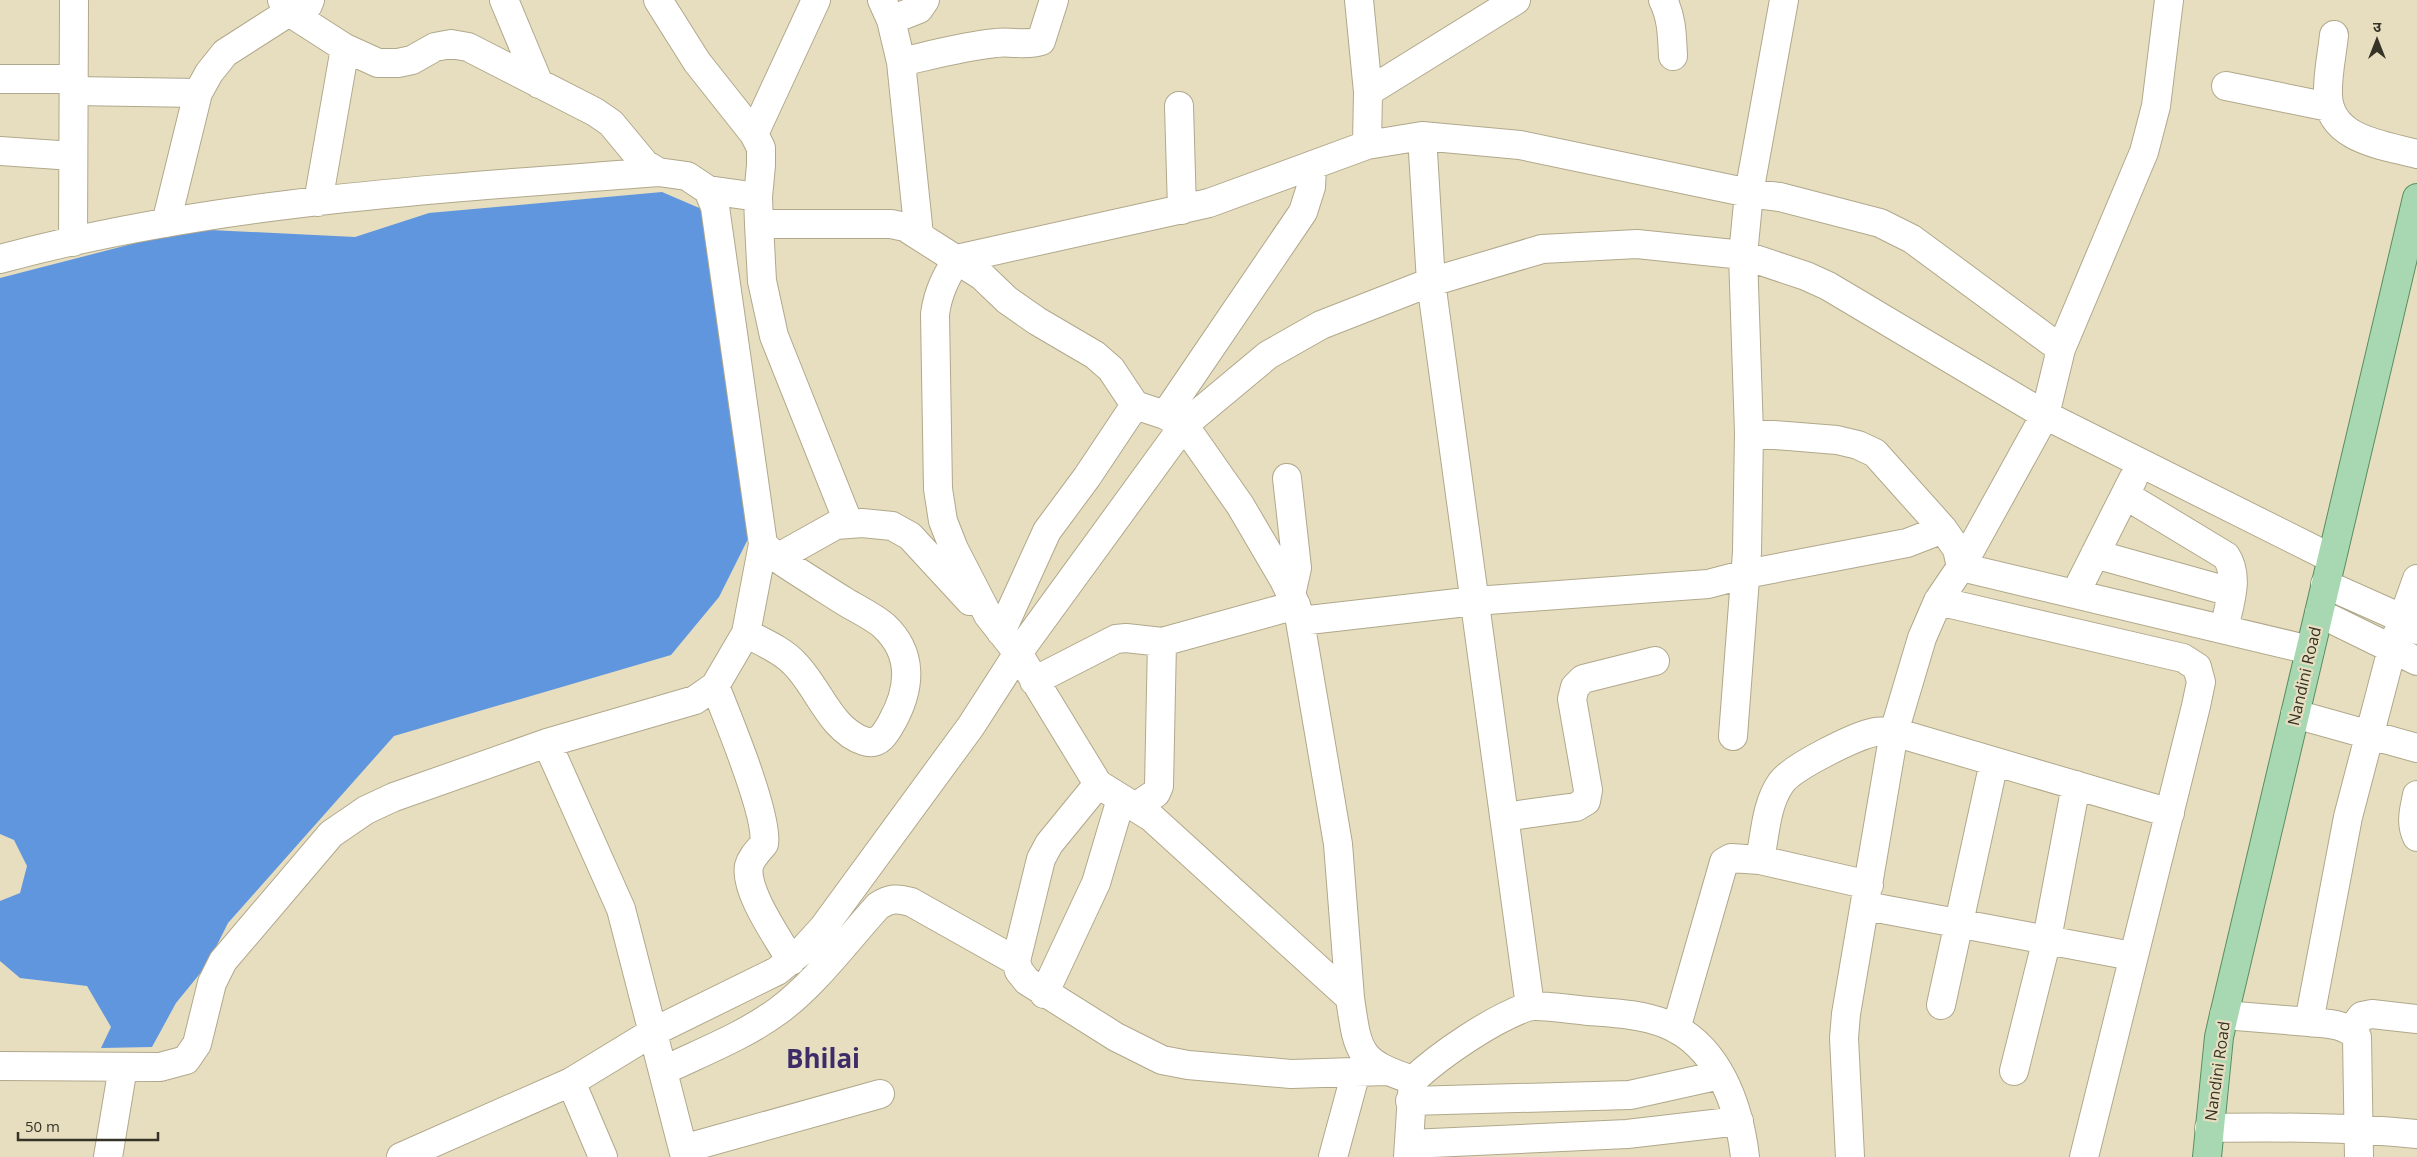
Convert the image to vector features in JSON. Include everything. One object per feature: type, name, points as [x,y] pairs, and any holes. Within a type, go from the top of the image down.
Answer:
[{"type":"main road","name":"Nandini Road","points":[[2207,1157],[2219,1037],[2331,558],[2413,233],[2417,198]]},
{"type":"street","points":[[73,242],[74,0]]},
{"type":"street","points":[[504,0],[539,84]]},
{"type":"street","points":[[658,0],[697,62],[754,134],[761,148],[762,165],[758,197],[762,281],[774,336],[849,524]]},
{"type":"street","points":[[754,134],[816,0]]},
{"type":"street","points":[[919,234],[901,62],[886,10],[919,9],[925,0]]},
{"type":"street","points":[[901,62],[988,43],[1006,41],[1031,45],[1041,41],[1054,0]]},
{"type":"street","points":[[1359,0],[1368,92],[1368,145]]},
{"type":"street","points":[[1368,92],[1516,0]]},
{"type":"street","points":[[1663,0],[1669,12],[1673,56]]},
{"type":"street","points":[[1733,736],[1746,574],[1749,433],[1743,255],[1749,193],[1784,0]]},
{"type":"street","points":[[1850,1157],[1844,1038],[1846,1014],[1894,732],[1922,638],[1938,601],[1961,567],[2045,415],[2061,349],[2144,152],[2156,106],[2169,0]]},
{"type":"street","points":[[166,222],[198,93],[209,73],[225,53],[293,4],[345,48],[378,63],[398,64],[412,60],[435,46],[451,44],[468,46],[611,123],[645,164],[658,172]]},
{"type":"street","points":[[2334,35],[2328,95],[2329,107],[2341,127],[2353,135],[2417,154]]},
{"type":"street","points":[[318,202],[345,48]]},
{"type":"street","points":[[0,79],[198,93]]},
{"type":"street","points":[[2226,86],[2329,107]]},
{"type":"street","points":[[1179,106],[1182,210]]},
{"type":"street","points":[[1422,136],[1432,282],[1530,1006]]},
{"type":"street","points":[[994,623],[954,549],[943,521],[938,489],[935,314],[938,296],[944,280],[958,259],[1209,203],[1368,145],[1422,136],[1520,145],[1780,198],[1880,222],[1912,239],[2061,349]]},
{"type":"street","points":[[0,151],[73,156]]},
{"type":"street","points":[[401,1157],[571,1082],[654,1032],[777,971],[791,961],[822,928],[970,726],[1175,420],[1304,212],[1311,187],[1312,166]]},
{"type":"street","points":[[0,259],[166,222],[232,212],[318,202],[658,172],[687,176],[708,190],[758,197]]},
{"type":"street","points":[[0,1066],[160,1067],[186,1060],[197,1044],[212,983],[223,961],[331,834],[366,810],[394,797],[547,743],[695,700],[715,686],[746,633],[770,551],[714,207],[708,190]]},
{"type":"street","points":[[759,224],[891,224],[905,228],[919,234],[982,276],[1007,300],[1036,321],[1095,355],[1111,369],[1135,405],[1175,420],[1240,505],[1296,607]]},
{"type":"street","points":[[1175,420],[1268,355],[1322,325],[1432,282],[1542,249],[1637,244],[1743,255],[1806,276],[1828,286],[2045,415],[2331,558]]},
{"type":"street","points":[[994,623],[1047,531],[1088,477],[1135,405]]},
{"type":"street","points":[[1749,433],[1836,440],[1858,445],[1875,454],[1943,528],[1957,549],[1961,567]]},
{"type":"street","points":[[2075,594],[2141,463]]},
{"type":"street","points":[[1287,478],[1297,568],[1296,607],[1338,844],[1350,998],[1356,1040],[1366,1058],[1412,1090],[1630,1094],[1720,1075]]},
{"type":"street","points":[[2125,496],[2226,556],[2232,565],[2234,576],[2224,630]]},
{"type":"street","points":[[770,551],[836,525],[862,523],[892,526],[910,536],[994,623],[1018,653],[1098,784],[1151,817],[1350,998]]},
{"type":"street","points":[[1034,681],[1116,639],[1126,638],[1162,642],[1296,607],[1475,601],[1663,589],[1708,584],[1746,574],[1907,543],[1943,528]]},
{"type":"street","points":[[746,633],[787,656],[796,664],[831,714],[854,736],[866,742],[876,741],[883,737],[899,710],[906,691],[907,672],[903,652],[883,625],[770,551]]},
{"type":"street","points":[[2095,554],[2231,592]]},
{"type":"street","points":[[1961,567],[2310,650]]},
{"type":"street","points":[[2309,1022],[2348,817],[2392,649],[2410,626],[2417,579]]},
{"type":"street","points":[[2325,584],[2410,626]]},
{"type":"street","points":[[1938,601],[2183,658],[2197,668],[2201,682],[2084,1157]]},
{"type":"street","points":[[2319,613],[2417,661]]},
{"type":"street","points":[[1128,803],[1156,794],[1159,786],[1162,642]]},
{"type":"street","points":[[1504,817],[1576,807],[1586,800],[1588,790],[1572,699],[1575,687],[1583,679],[1655,661]]},
{"type":"street","points":[[715,686],[732,726],[764,825],[764,844],[751,860],[748,868],[750,887],[791,961]]},
{"type":"street","points":[[2295,714],[2417,748]]},
{"type":"street","points":[[1760,860],[1772,799],[1782,781],[1795,771],[1843,744],[1876,732],[1894,732],[2170,813]]},
{"type":"street","points":[[547,743],[621,909],[684,1153],[880,1094]]},
{"type":"street","points":[[1941,1005],[1994,762]]},
{"type":"street","points":[[1098,784],[1049,844],[1041,859],[1016,961],[1019,971],[1027,982],[1131,1045],[1162,1060],[1188,1065],[1291,1074],[1386,1071]]},
{"type":"street","points":[[2014,1071],[2047,939],[2076,785]]},
{"type":"street","points":[[2417,794],[2412,816],[2413,829],[2417,837]]},
{"type":"street","points":[[1044,994],[1096,883],[1128,803]]},
{"type":"street","points":[[1676,1029],[1724,862],[1732,858],[1760,860],[1958,922],[2132,956]]},
{"type":"street","points":[[663,1071],[751,1029],[778,1011],[800,993],[878,906],[887,899],[898,898],[911,902],[1016,961]]},
{"type":"street","points":[[1739,1121],[1627,1134],[1409,1150],[1412,1090],[1435,1060],[1504,1018],[1530,1006],[1635,1015],[1676,1029],[1691,1037],[1711,1059],[1729,1092],[1739,1121],[1745,1157]]},
{"type":"street","points":[[2351,1030],[2362,1016],[2372,1014],[2417,1019]]},
{"type":"street","points":[[2224,1015],[2309,1022],[2341,1026],[2351,1030],[2357,1037],[2359,1157]]},
{"type":"street","points":[[108,1157],[123,1067]]},
{"type":"street","points":[[1333,1157],[1356,1072]]},
{"type":"street","points":[[571,1082],[603,1157]]},
{"type":"street","points":[[2209,1128],[2360,1128],[2417,1134]]},
{"type":"water","points":[[662,192],[704,210],[752,531],[719,597],[671,655],[394,736],[228,923],[207,965],[176,1003],[152,1047],[101,1048],[111,1027],[87,986],[20,978],[0,961],[0,901],[20,893],[27,866],[14,840],[0,834],[0,278],[190,229],[355,237],[429,213]]},
{"type":"district","name":"Bhilai","points":[[823,1059]]}]
